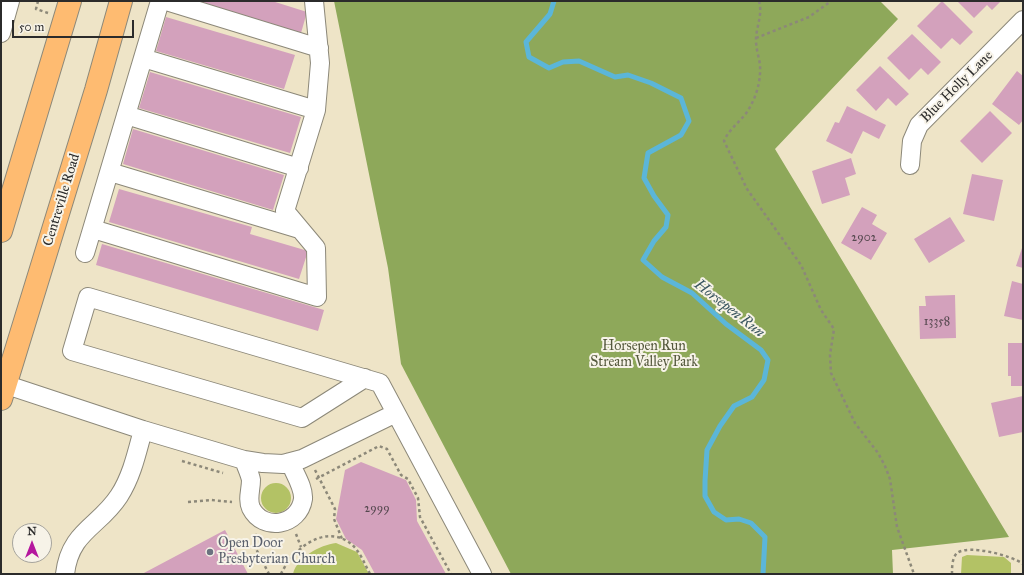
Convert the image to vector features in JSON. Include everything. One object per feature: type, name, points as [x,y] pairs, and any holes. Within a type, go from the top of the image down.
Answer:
[{"type":"main road","points":[[1,231],[70,1]]},
{"type":"main road","name":"Centreville Road","points":[[2,389],[96,90],[121,1]]},
{"type":"street","points":[[1,33],[10,1]]},
{"type":"street","points":[[86,253],[160,1]]},
{"type":"street","points":[[166,1],[319,48]]},
{"type":"street","points":[[93,229],[317,297],[316,248],[285,211],[316,110],[320,63],[314,1]]},
{"type":"street","name":"Blue Holly Lane","points":[[910,165],[912,141],[919,125],[1023,20]]},
{"type":"street","points":[[143,58],[316,110]]},
{"type":"street","points":[[126,115],[298,168]]},
{"type":"street","points":[[110,172],[299,229]]},
{"type":"street","points":[[365,378],[302,418],[72,351],[88,297],[365,378],[380,383],[482,574]]},
{"type":"street","points":[[2,389],[244,460],[263,463],[290,462],[302,459],[396,413]]},
{"type":"street","points":[[65,574],[69,556],[78,538],[112,504],[128,480],[143,430]]},
{"type":"street","points":[[244,460],[251,480],[249,494],[251,506],[262,520],[269,523],[278,524],[287,522],[296,515],[301,508],[303,499],[290,462]]},
{"type":"path","points":[[759,1],[761,8],[756,39],[760,64],[760,79],[755,97],[747,112],[727,133],[724,141],[747,189],[800,265],[821,310],[834,329],[834,342],[830,355],[831,373],[855,423],[878,453],[890,478],[897,528],[914,574]]},
{"type":"path","points":[[756,39],[809,17],[831,1]]},
{"type":"path","points":[[387,449],[401,475],[408,479],[418,498],[420,517],[451,574]]},
{"type":"path","points":[[319,478],[335,509],[334,519],[343,539]]},
{"type":"path","points":[[188,502],[211,500],[239,502]]},
{"type":"path","points":[[294,530],[301,548]]},
{"type":"path","points":[[258,532],[253,543],[269,574]]},
{"type":"path","points":[[280,574],[291,556],[301,548],[319,539],[335,538],[343,539],[358,551],[370,574]]},
{"type":"path","points":[[952,574],[953,561],[957,553],[964,551],[976,550],[1006,555],[1023,564]]},
{"type":"green space","name":"Horsepen Run Stream Valley Park","points":[[334,1],[880,1],[898,19],[775,149],[1009,537],[892,550],[893,574],[511,574],[401,364],[388,268]]},
{"type":"green space","points":[[276,483],[287,487],[291,498],[287,509],[276,513],[265,509],[261,498],[265,487]]},
{"type":"green space","points":[[336,543],[357,552],[369,574],[293,574],[295,568],[304,557],[316,549]]},
{"type":"green space","points":[[967,555],[1004,557],[1011,563],[1011,574],[961,574],[962,557]]},
{"type":"building","points":[[197,1],[272,1],[307,12],[301,33]]},
{"type":"building","points":[[942,1],[973,32],[960,45],[952,38],[941,49],[917,26]]},
{"type":"building","points":[[957,1],[1001,1],[992,10],[987,5],[974,18]]},
{"type":"building","points":[[166,17],[295,55],[284,89],[156,51]]},
{"type":"building","points":[[912,34],[941,62],[928,75],[921,68],[909,80],[887,58]]},
{"type":"building","points":[[880,66],[909,94],[896,106],[888,98],[876,111],[856,90]]},
{"type":"building","points":[[1017,71],[1023,76],[1023,120],[1019,125],[992,104]]},
{"type":"building","points":[[150,72],[301,117],[290,153],[139,108]]},
{"type":"building","points":[[847,106],[886,125],[879,139],[863,131],[852,154],[826,141],[835,122],[839,123]]},
{"type":"building","points":[[990,111],[1012,133],[982,163],[960,141]]},
{"type":"building","points":[[133,129],[284,175],[273,210],[123,164]]},
{"type":"building","points":[[851,158],[856,174],[845,178],[850,195],[822,204],[812,171]]},
{"type":"building","points":[[972,174],[1003,180],[994,221],[963,214]]},
{"type":"building","points":[[119,189],[252,227],[250,234],[308,251],[299,279],[109,222]]},
{"type":"building","points":[[862,207],[877,215],[872,224],[887,233],[871,260],[841,243]]},
{"type":"building","points":[[950,217],[965,241],[929,263],[914,239]]},
{"type":"building","points":[[102,244],[324,310],[318,331],[96,265]]},
{"type":"building","points":[[1023,245],[1023,268],[1016,266]]},
{"type":"building","points":[[1012,281],[1023,284],[1023,320],[1004,316]]},
{"type":"building","points":[[955,295],[956,338],[920,339],[919,306],[926,306],[925,296]]},
{"type":"building","points":[[1008,343],[1023,343],[1023,386],[1011,386],[1011,376],[1008,376]]},
{"type":"building","points":[[1023,396],[1023,432],[999,437],[991,403]]},
{"type":"building","points":[[361,462],[406,480],[416,500],[417,521],[446,574],[375,574],[362,550],[346,539],[336,519],[345,470]]},
{"type":"building","name":"Open Door Presbyterian Church","points":[[225,530],[248,574],[142,574]]},
{"type":"waterway","name":"Horsepen Run","points":[[554,1],[550,14],[526,42],[529,57],[549,68],[563,62],[579,61],[615,77],[628,75],[651,83],[681,98],[689,121],[681,135],[648,153],[644,178],[654,196],[668,215],[666,227],[654,241],[643,260],[662,277],[692,293],[726,324],[761,350],[768,360],[764,380],[752,397],[734,406],[720,426],[707,450],[705,481],[705,496],[714,512],[726,520],[739,519],[751,523],[765,537],[763,574]]},
{"type":"place","name":"Open Door Presbyterian Church","points":[[210,552]]}]
